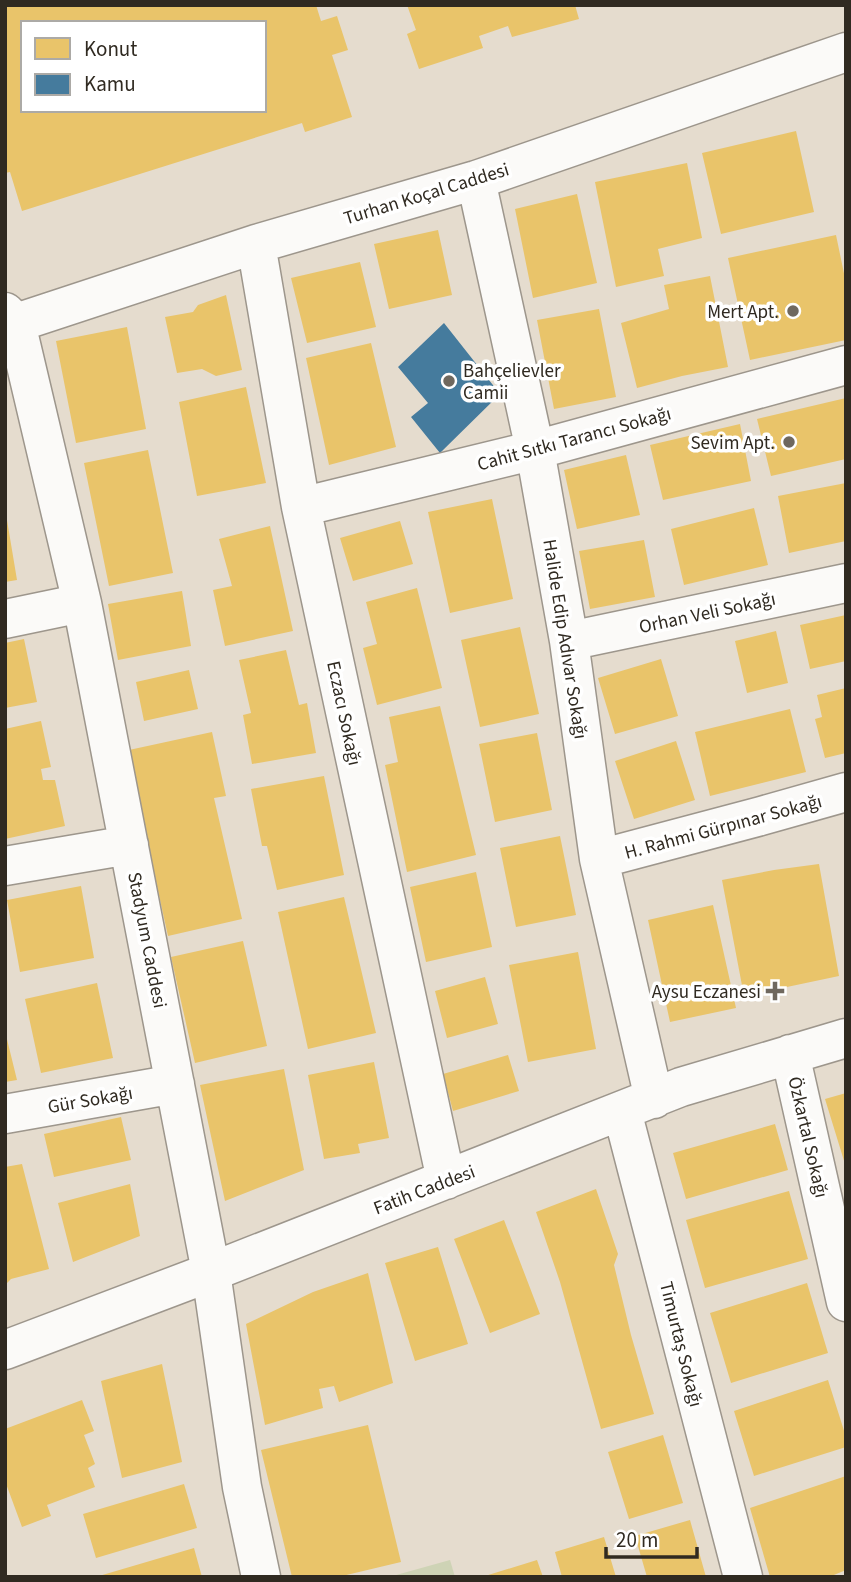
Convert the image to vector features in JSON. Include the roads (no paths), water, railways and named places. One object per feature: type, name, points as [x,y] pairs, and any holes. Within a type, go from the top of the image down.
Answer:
[{"type":"street","name":"Turhan Koçal Caddesi","points":[[9,321],[476,180],[846,52]]},
{"type":"street","name":"Halide Edip Adıvar Sokağı","points":[[476,180],[535,450],[569,641],[599,859],[638,1105]]},
{"type":"street","name":"Eczacı Sokağı","points":[[257,244],[301,507],[446,1180]]},
{"type":"street","name":"Stadyum Caddesi","points":[[9,321],[82,603],[211,1272],[242,1487],[261,1577]]},
{"type":"street","name":"Cahit Sıtkı Tarancı Sokağı","points":[[301,507],[535,450],[846,365]]},
{"type":"street","name":"Orhan Veli Sokağı","points":[[569,641],[846,583]]},
{"type":"street","points":[[5,619],[82,603]]},
{"type":"street","name":"H. Rahmi Gürpınar Sokağı","points":[[599,859],[846,792]]},
{"type":"street","points":[[5,866],[129,845]]},
{"type":"street","name":"Fatih Caddesi","points":[[5,1350],[681,1087],[846,1038]]},
{"type":"street","name":"Özkartal Sokağı","points":[[790,1054],[846,1302]]},
{"type":"street","name":"Gür Sokağı","points":[[5,1114],[176,1084]]},
{"type":"street","name":"Timurtaş Sokağı","points":[[638,1105],[743,1577]]},
{"type":"place","name":"Mert Apt.","points":[[793,311]]},
{"type":"place","name":"Bahçelievler Camii","points":[[449,381]]},
{"type":"place","name":"Sevim Apt.","points":[[789,442]]},
{"type":"place","name":"Aysu Eczanesi","points":[[775,991]]}]
